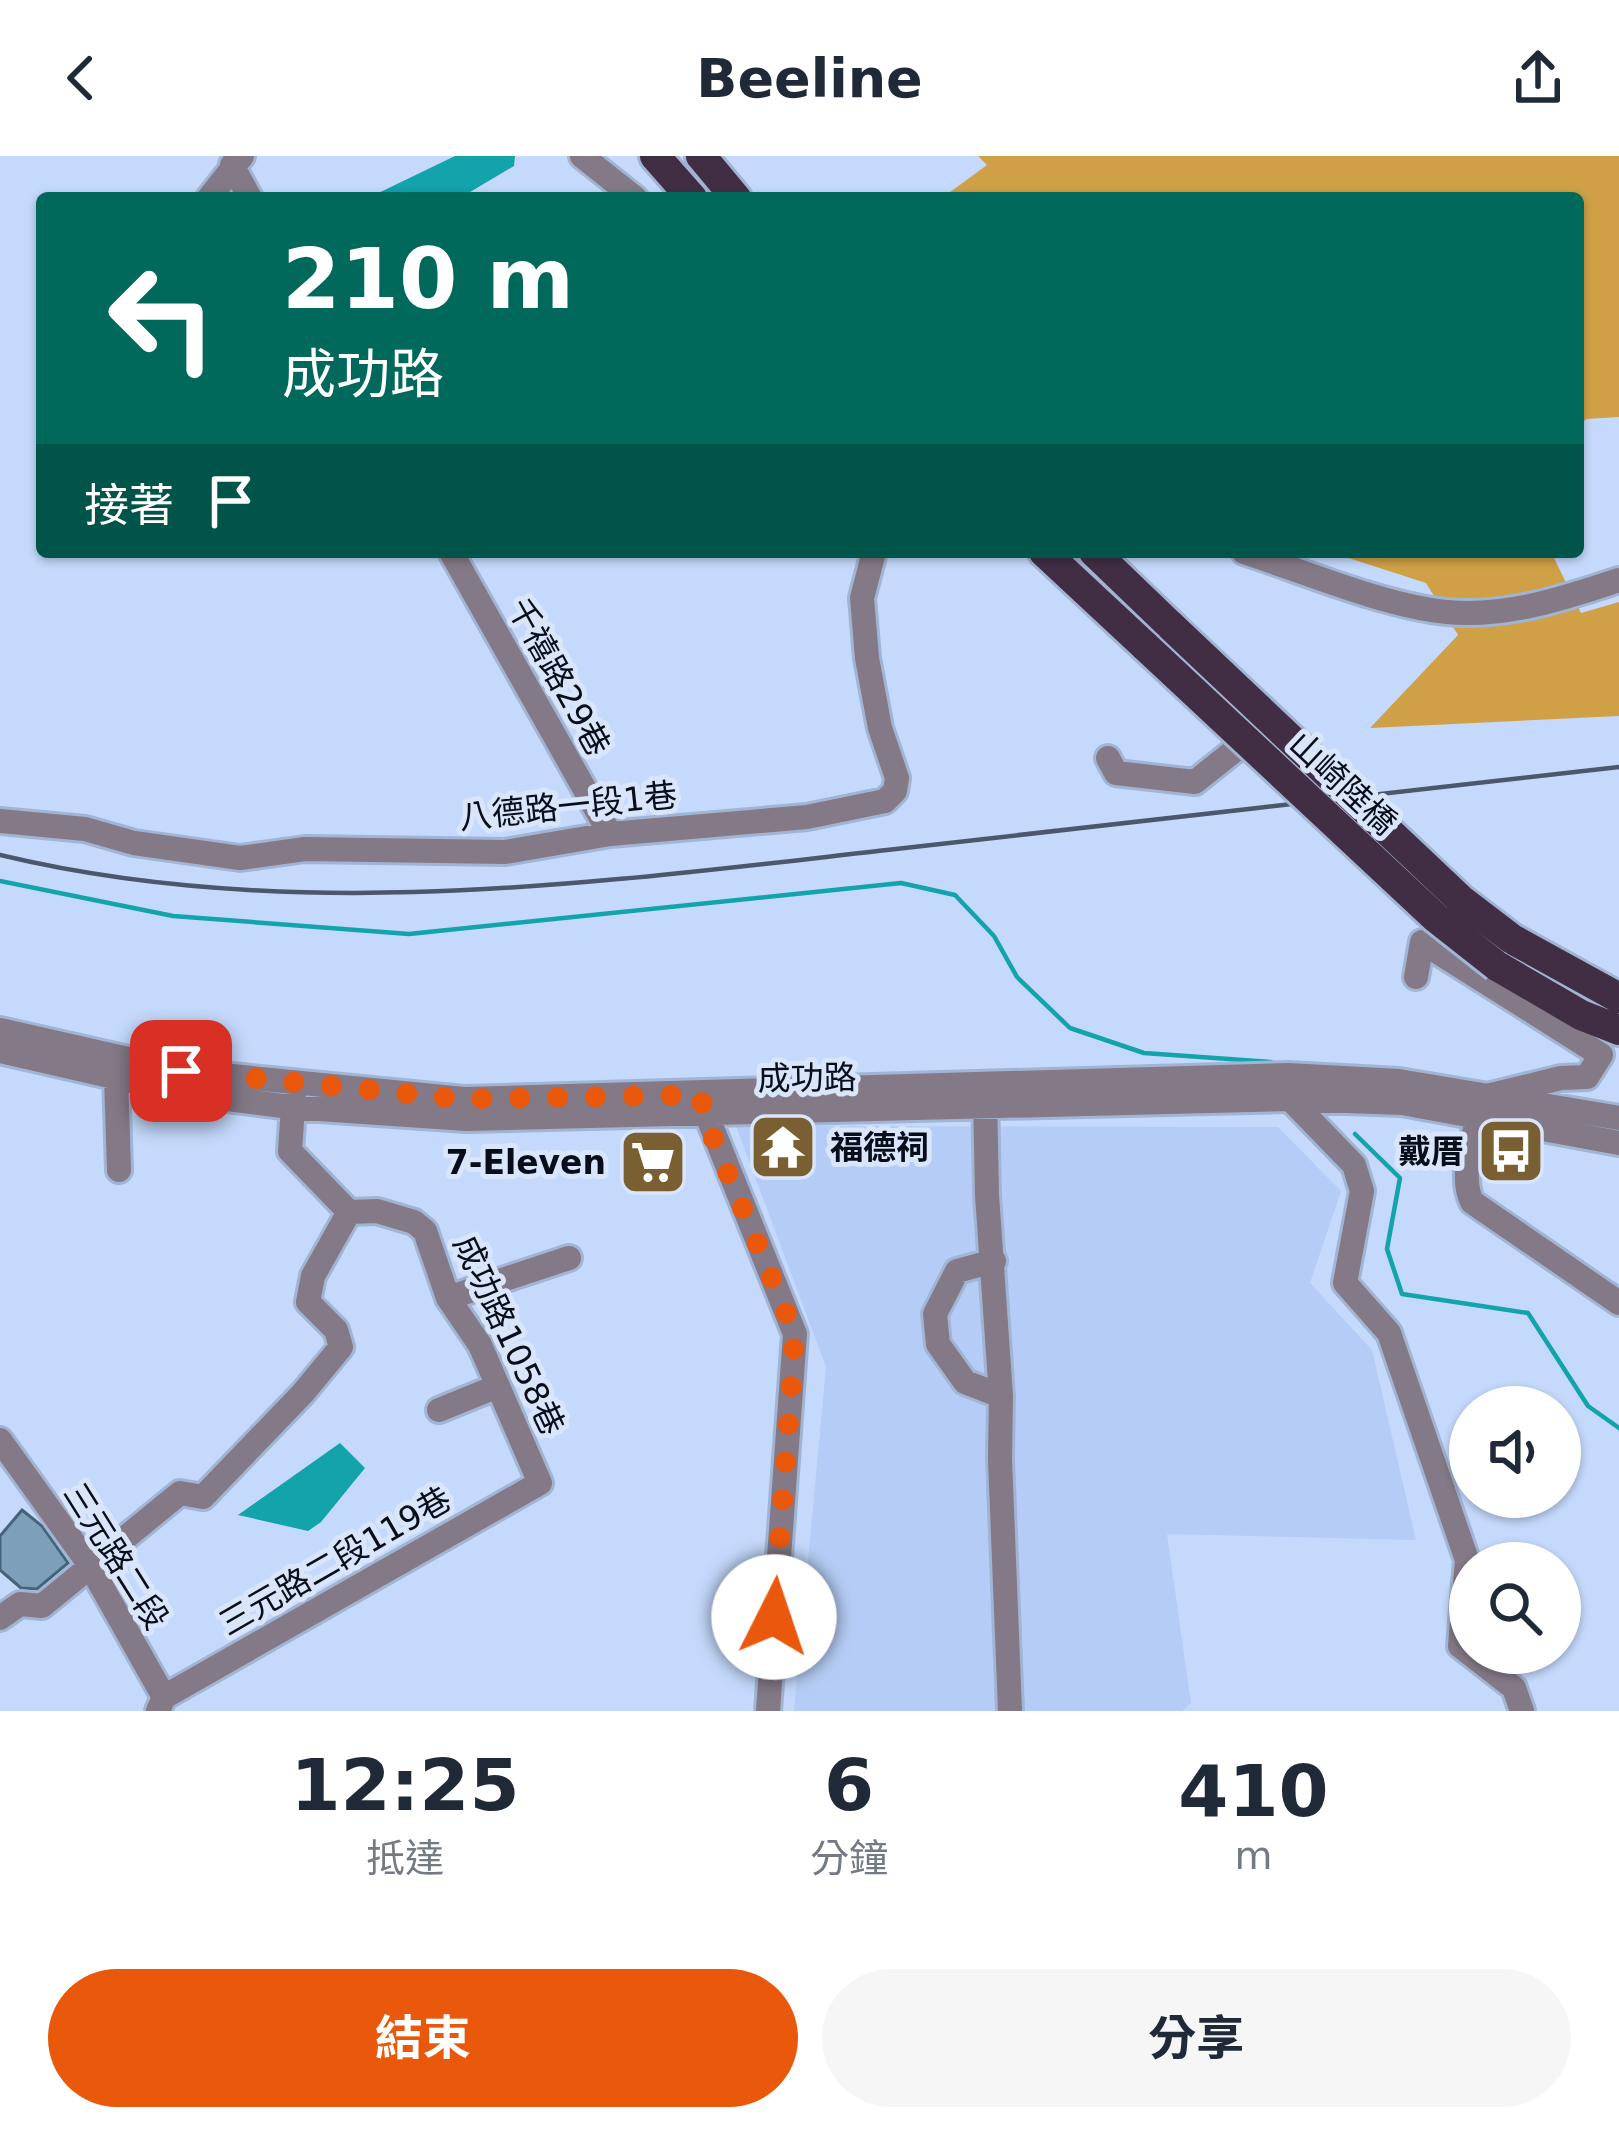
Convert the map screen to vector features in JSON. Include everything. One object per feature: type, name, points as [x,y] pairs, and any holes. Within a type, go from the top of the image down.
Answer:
[{"type":"main road","points":[[655,156],[687,192]]},
{"type":"main road","points":[[701,156],[731,192]]},
{"type":"main road","name":"山崎陸橋","points":[[1051,558],[1436,918],[1505,953]]},
{"type":"main road","name":"山崎陸橋","points":[[1100,558],[1461,900],[1505,953]]},
{"type":"main road","points":[[1505,953],[1619,998]]},
{"type":"main road","points":[[1505,953],[1581,1015],[1619,1030]]},
{"type":"street","points":[[582,156],[627,192]]},
{"type":"street","points":[[213,192],[237,160]]},
{"type":"street","points":[[237,160],[248,192]]},
{"type":"street","name":"千禧路29巷","points":[[454,558],[610,834]]},
{"type":"street","name":"八德路一段1巷","points":[[0,821],[85,829],[134,843],[240,858],[305,849],[506,852],[610,834],[807,817],[885,800],[895,791],[897,778],[880,728],[865,638],[862,598],[872,558]]},
{"type":"street","points":[[1263,558],[1420,609],[1453,613],[1554,602],[1619,580]]},
{"type":"street","points":[[1108,758],[1116,773],[1195,782],[1245,742]]},
{"type":"street","points":[[1416,977],[1422,942],[1601,1055],[1587,1077],[1561,1078],[1483,1107],[1465,1186],[1472,1202],[1619,1303]]},
{"type":"street","name":"成功路","points":[[0,1030],[293,1095]]},
{"type":"street","name":"成功路","points":[[0,1051],[188,1094],[703,1105],[1399,1081],[1619,1143]]},
{"type":"street","points":[[116,1078],[119,1170]]},
{"type":"street","points":[[1288,1087],[1354,1165],[1362,1191],[1345,1283],[1389,1333],[1461,1542]]},
{"type":"street","points":[[0,1618],[20,1604],[42,1606],[180,1493],[203,1497],[304,1393],[341,1347],[335,1330],[308,1302],[313,1276],[349,1211],[290,1151],[293,1095]]},
{"type":"street","points":[[985,1095],[1001,1396],[1010,1711]]},
{"type":"street","points":[[703,1105],[795,1334],[767,1711]]},
{"type":"street","name":"成功路","points":[[1483,1107],[1619,1118]]},
{"type":"street","name":"成功路1058巷","points":[[349,1211],[377,1211],[414,1222],[425,1231],[448,1298],[480,1346],[540,1483]]},
{"type":"street","points":[[448,1298],[569,1258]]},
{"type":"street","points":[[994,1261],[957,1271],[935,1314],[938,1344],[964,1382],[1001,1396]]},
{"type":"street","points":[[439,1410],[497,1386]]},
{"type":"street","name":"三元路二段","points":[[0,1440],[89,1564],[161,1704]]},
{"type":"street","name":"三元路二段119巷","points":[[161,1704],[540,1483]]},
{"type":"street","points":[[1496,1674],[1514,1688],[1522,1711]]},
{"type":"shaded area","points":[[455,156],[515,156],[514,166],[470,192],[380,192]]},
{"type":"shaded area","points":[[978,156],[1619,156],[1619,417],[1584,421],[1584,192],[950,192],[987,165]]},
{"type":"shaded area","points":[[1349,558],[1554,558],[1581,613],[1619,602],[1619,716],[1370,728],[1458,635],[1426,583]]},
{"type":"shaded area","points":[[736,1126],[1278,1127],[1341,1191],[1310,1283],[1372,1350],[1416,1540],[1167,1534],[1191,1703],[1182,1711],[794,1711],[826,1367]]},
{"type":"shaded area","points":[[340,1443],[365,1468],[321,1522],[308,1531],[238,1515]]},
{"type":"building","name":"福德祠","points":[[786,1128],[798,1160],[780,1166],[769,1133]]},
{"type":"building","points":[[22,1510],[42,1526],[68,1563],[37,1589],[21,1588],[0,1570],[0,1536]]},
{"type":"waterway","points":[[0,881],[173,916],[409,934],[901,883],[955,895],[994,936],[1017,977],[1070,1028],[1144,1053],[1271,1062]]},
{"type":"waterway","points":[[1355,1134],[1400,1178],[1387,1249],[1402,1294],[1528,1313],[1588,1406],[1619,1428]]},
{"type":"railway","points":[[0,855],[110,876],[220,888],[331,893],[554,885],[1619,767]]},
{"type":"place","name":"福德祠","points":[[783,1147]]},
{"type":"place","name":"戴厝","points":[[1511,1151]]},
{"type":"place","name":"7-Eleven","points":[[653,1162]]},
{"type":"route","points":[[181,1071],[464,1099],[701,1095],[704,1116],[795,1334],[774,1617]]}]
